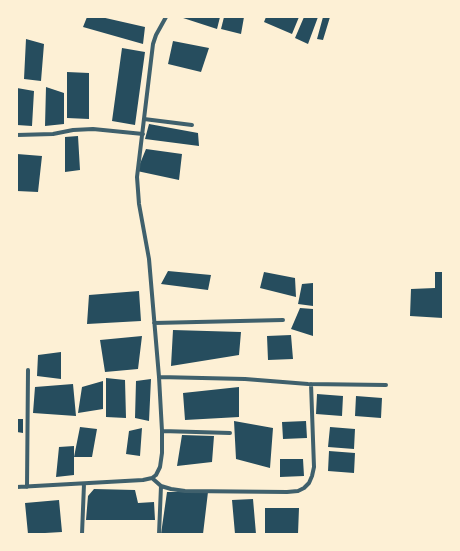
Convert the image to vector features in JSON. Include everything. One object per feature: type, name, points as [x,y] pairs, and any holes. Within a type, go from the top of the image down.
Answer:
[{"type":"street","points":[[17,487],[116,482],[152,478],[156,475],[160,467],[162,453],[162,431],[159,377],[149,259],[137,190],[137,171],[153,44],[156,35],[166,17]]},
{"type":"street","points":[[144,119],[192,125]]},
{"type":"street","points":[[17,135],[53,134],[73,130],[93,129],[142,134]]},
{"type":"street","points":[[154,323],[283,320]]},
{"type":"street","points":[[27,487],[28,370]]},
{"type":"street","points":[[159,377],[245,379],[311,384],[386,385]]},
{"type":"street","points":[[152,478],[161,486],[178,490],[218,492],[287,492],[298,491],[304,488],[309,483],[314,467],[311,384]]},
{"type":"street","points":[[162,431],[230,433]]},
{"type":"street","points":[[82,534],[84,484]]},
{"type":"street","points":[[159,534],[161,486]]},
{"type":"building","points":[[87,17],[101,17],[145,27],[143,44],[83,27]]},
{"type":"building","points":[[180,17],[220,17],[217,29]]},
{"type":"building","points":[[224,17],[244,17],[241,34],[221,29]]},
{"type":"building","points":[[266,17],[299,17],[292,34],[264,22]]},
{"type":"building","points":[[304,17],[318,17],[308,44],[295,38]]},
{"type":"building","points":[[323,17],[330,17],[323,40],[317,39]]},
{"type":"building","points":[[26,39],[44,44],[41,81],[24,79]]},
{"type":"building","points":[[173,41],[209,48],[201,72],[168,64]]},
{"type":"building","points":[[122,48],[145,52],[135,125],[112,121]]},
{"type":"building","points":[[67,72],[89,73],[89,119],[67,118]]},
{"type":"building","points":[[46,87],[64,93],[64,124],[45,126]]},
{"type":"building","points":[[17,88],[34,91],[32,126],[17,125]]},
{"type":"building","points":[[149,124],[198,133],[199,146],[145,139]]},
{"type":"building","points":[[78,136],[80,170],[65,172],[65,137]]},
{"type":"building","points":[[146,149],[182,154],[179,180],[137,171]]},
{"type":"building","points":[[17,154],[42,156],[38,192],[17,191]]},
{"type":"building","points":[[168,271],[211,275],[208,290],[161,284]]},
{"type":"building","points":[[264,272],[295,278],[296,297],[260,288]]},
{"type":"building","points":[[435,272],[443,272],[443,318],[410,316],[411,289],[435,288]]},
{"type":"building","points":[[313,283],[313,306],[298,304],[302,284]]},
{"type":"building","points":[[139,291],[141,321],[87,324],[89,295]]},
{"type":"building","points":[[300,308],[313,309],[313,336],[291,329]]},
{"type":"building","points":[[173,330],[241,332],[239,355],[171,366]]},
{"type":"building","points":[[291,335],[293,359],[268,360],[267,336]]},
{"type":"building","points":[[142,336],[138,369],[105,372],[100,340]]},
{"type":"building","points":[[61,352],[61,379],[37,376],[38,355]]},
{"type":"building","points":[[106,378],[125,380],[126,418],[106,417]]},
{"type":"building","points":[[151,379],[149,421],[135,418],[136,381]]},
{"type":"building","points":[[103,381],[103,409],[78,413],[82,387]]},
{"type":"building","points":[[73,384],[76,416],[33,413],[35,387]]},
{"type":"building","points":[[239,387],[239,417],[185,420],[183,393]]},
{"type":"building","points":[[317,394],[343,396],[342,416],[316,414]]},
{"type":"building","points":[[356,396],[382,398],[381,418],[355,416]]},
{"type":"building","points":[[17,419],[23,419],[23,433],[17,432]]},
{"type":"building","points":[[234,421],[273,428],[270,468],[236,459]]},
{"type":"building","points":[[306,421],[307,438],[283,439],[282,422]]},
{"type":"building","points":[[80,427],[97,429],[92,457],[74,457]]},
{"type":"building","points":[[330,427],[355,429],[354,449],[328,447]]},
{"type":"building","points":[[142,428],[140,456],[126,454],[129,431]]},
{"type":"building","points":[[182,435],[214,436],[212,462],[177,466]]},
{"type":"building","points":[[74,446],[74,475],[56,477],[59,447]]},
{"type":"building","points":[[329,451],[355,453],[354,473],[328,471]]},
{"type":"building","points":[[280,459],[303,459],[304,476],[280,477]]},
{"type":"building","points":[[94,489],[135,490],[138,503],[154,502],[155,520],[86,520],[88,496]]},
{"type":"building","points":[[167,492],[208,492],[203,534],[161,534]]},
{"type":"building","points":[[253,499],[256,534],[235,534],[232,500]]},
{"type":"building","points":[[59,500],[62,532],[28,534],[25,503]]},
{"type":"building","points":[[265,508],[299,508],[298,534],[265,534]]}]
